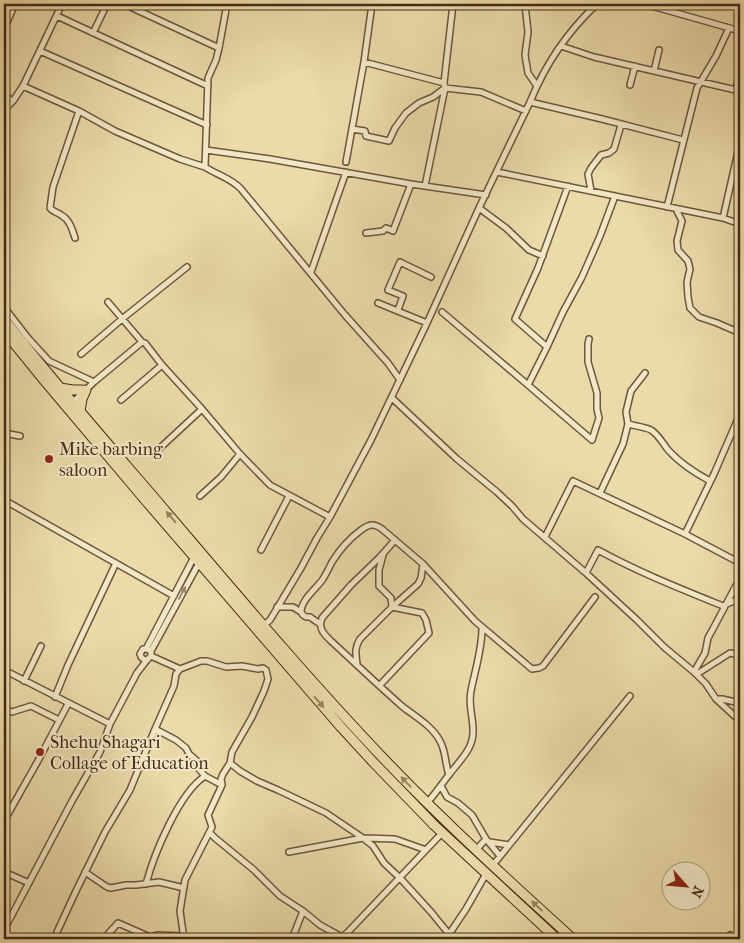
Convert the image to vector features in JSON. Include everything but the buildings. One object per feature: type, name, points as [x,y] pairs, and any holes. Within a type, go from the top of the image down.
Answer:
[{"type":"highway","points":[[4,319],[60,388],[68,403],[80,410],[263,626],[381,756],[475,849],[573,939]]},
{"type":"highway","points":[[4,331],[68,403],[197,560],[340,726],[443,832],[558,939]]},
{"type":"highway","points":[[60,388],[73,390],[88,387]]},
{"type":"highway","points":[[80,410],[82,399],[88,387]]},
{"type":"highway","points":[[467,855],[475,849]]},
{"type":"street","points":[[4,29],[16,4]]},
{"type":"street","points":[[4,110],[24,86],[62,4]]},
{"type":"street","points":[[93,33],[107,4]]},
{"type":"street","points":[[124,4],[219,48]]},
{"type":"street","points":[[205,167],[208,78],[219,48],[226,5],[220,4]]},
{"type":"street","points":[[346,162],[364,62],[372,4]]},
{"type":"street","points":[[425,186],[444,86],[453,4]]},
{"type":"street","points":[[524,4],[528,32],[526,54],[528,73],[537,86]]},
{"type":"street","points":[[263,626],[270,620],[301,568],[371,440],[537,86],[555,53],[597,4]]},
{"type":"street","points":[[630,4],[652,5],[740,31]]},
{"type":"street","points":[[57,16],[208,86]]},
{"type":"street","points":[[667,208],[697,88],[716,56],[729,28]]},
{"type":"street","points":[[561,46],[594,57],[738,90],[740,72]]},
{"type":"street","points":[[654,71],[659,50]]},
{"type":"street","points":[[40,51],[207,125]]},
{"type":"street","points":[[364,62],[444,86],[481,92],[526,111]]},
{"type":"street","points":[[630,85],[635,66]]},
{"type":"street","points":[[24,86],[79,111],[115,131],[180,159],[205,167],[235,182],[388,363],[400,380]]},
{"type":"street","points":[[352,129],[365,131],[366,136],[389,141],[395,128],[406,113],[419,103],[433,97],[444,86]]},
{"type":"street","points":[[4,95],[12,100]]},
{"type":"street","points":[[530,102],[683,140]]},
{"type":"street","points":[[75,238],[70,224],[64,216],[52,211],[50,208],[53,187],[79,111]]},
{"type":"street","points":[[592,191],[588,174],[601,155],[609,153],[614,149],[621,124]]},
{"type":"street","points":[[723,218],[740,143]]},
{"type":"street","points":[[206,150],[270,158],[411,184],[486,195]]},
{"type":"street","points":[[311,272],[346,172]]},
{"type":"street","points":[[497,172],[723,218],[740,224]]},
{"type":"street","points":[[366,233],[383,231],[386,228],[394,231],[411,184]]},
{"type":"street","points":[[547,347],[515,319],[543,256],[568,186]]},
{"type":"street","points":[[528,385],[582,277],[615,196]]},
{"type":"street","points":[[479,208],[506,228],[529,250],[543,256]]},
{"type":"street","points":[[676,209],[682,221],[676,241],[678,250],[688,261],[690,269],[687,282],[690,308],[699,317],[740,333]]},
{"type":"street","points":[[398,310],[403,296],[388,290],[400,262],[431,278]]},
{"type":"street","points":[[81,354],[187,267]]},
{"type":"street","points":[[108,302],[142,342],[146,343],[162,365],[240,454],[270,485],[330,517]]},
{"type":"street","points":[[378,303],[427,323]]},
{"type":"street","points":[[4,306],[28,338],[49,361],[88,387]]},
{"type":"street","points":[[442,312],[592,440],[599,418],[597,393],[588,362],[589,339]]},
{"type":"street","points":[[68,403],[142,342]]},
{"type":"street","points":[[121,400],[162,365]]},
{"type":"street","points":[[600,493],[623,444],[628,424],[626,412],[631,391],[645,373]]},
{"type":"street","points":[[392,398],[457,459],[497,492],[523,519],[586,573],[664,647],[695,673],[706,684],[716,699],[740,721]]},
{"type":"street","points":[[160,448],[202,409]]},
{"type":"street","points":[[685,534],[740,414]]},
{"type":"street","points":[[628,424],[651,430],[681,462],[710,481]]},
{"type":"street","points":[[4,433],[20,436]]},
{"type":"street","points":[[200,496],[221,477],[240,454]]},
{"type":"street","points":[[545,537],[573,481],[685,534],[740,563]]},
{"type":"street","points":[[261,550],[289,496]]},
{"type":"street","points":[[4,500],[174,596]]},
{"type":"street","points":[[302,612],[301,607],[324,578],[340,549],[356,533],[373,524],[396,540],[423,564],[482,628],[532,669],[543,666],[595,597]]},
{"type":"street","points":[[396,540],[351,585],[322,618],[321,630],[403,706],[430,727],[443,748],[449,775]]},
{"type":"street","points":[[586,573],[598,550],[665,582],[723,606],[740,598]]},
{"type":"street","points":[[384,554],[379,570],[379,586],[391,598],[392,607]]},
{"type":"street","points":[[147,655],[174,596],[197,560]]},
{"type":"street","points":[[4,930],[100,752],[110,724],[197,560]]},
{"type":"street","points":[[56,697],[68,665],[116,564]]},
{"type":"street","points":[[358,664],[356,645],[420,581],[423,564]]},
{"type":"street","points":[[695,673],[705,653],[708,638],[740,578]]},
{"type":"street","points":[[277,608],[293,607],[302,612],[306,617],[310,617],[320,624]]},
{"type":"street","points":[[380,685],[429,633],[422,613],[392,607]]},
{"type":"street","points":[[427,803],[467,752],[471,741],[473,730],[470,693],[480,653],[482,628]]},
{"type":"street","points":[[24,680],[41,646]]},
{"type":"street","points":[[695,673],[730,653],[740,655]]},
{"type":"street","points":[[147,655],[180,669]]},
{"type":"street","points":[[56,939],[57,932],[85,872],[105,832],[130,790],[171,694],[176,674],[180,669],[201,661],[226,667],[263,668],[266,670],[268,679],[252,717],[232,752],[230,763],[221,779],[222,785],[208,814],[212,827],[210,833],[185,880],[180,911],[183,938],[157,934],[150,938],[118,923],[106,939]]},
{"type":"street","points":[[4,670],[110,724]]},
{"type":"street","points":[[493,865],[630,696]]},
{"type":"street","points":[[716,699],[740,703]]},
{"type":"street","points":[[8,814],[68,704]]},
{"type":"street","points":[[4,709],[12,712],[32,706],[60,720]]},
{"type":"street","points":[[155,729],[176,740],[186,748],[189,754],[197,761],[199,769],[205,776],[222,785]]},
{"type":"street","points":[[230,763],[240,772],[257,781],[326,813],[363,838],[373,846],[384,863],[432,912],[450,938],[486,873]]},
{"type":"street","points":[[146,884],[156,852],[175,813],[186,794],[205,776]]},
{"type":"street","points":[[441,786],[448,797],[472,815],[500,856]]},
{"type":"street","points":[[210,833],[254,870],[280,896],[340,938],[348,932],[443,832]]},
{"type":"street","points":[[288,852],[363,838],[395,839],[426,850]]},
{"type":"street","points":[[475,849],[488,841],[509,845]]},
{"type":"street","points":[[4,872],[29,883]]},
{"type":"street","points":[[85,872],[110,888],[159,882],[184,888]]},
{"type":"street","points":[[292,939],[303,911]]},
{"type":"place","name":"Mike barbing saloon","points":[[49,459]]},
{"type":"place","name":"Shehu Shagari Collage of Education","points":[[40,752]]}]
